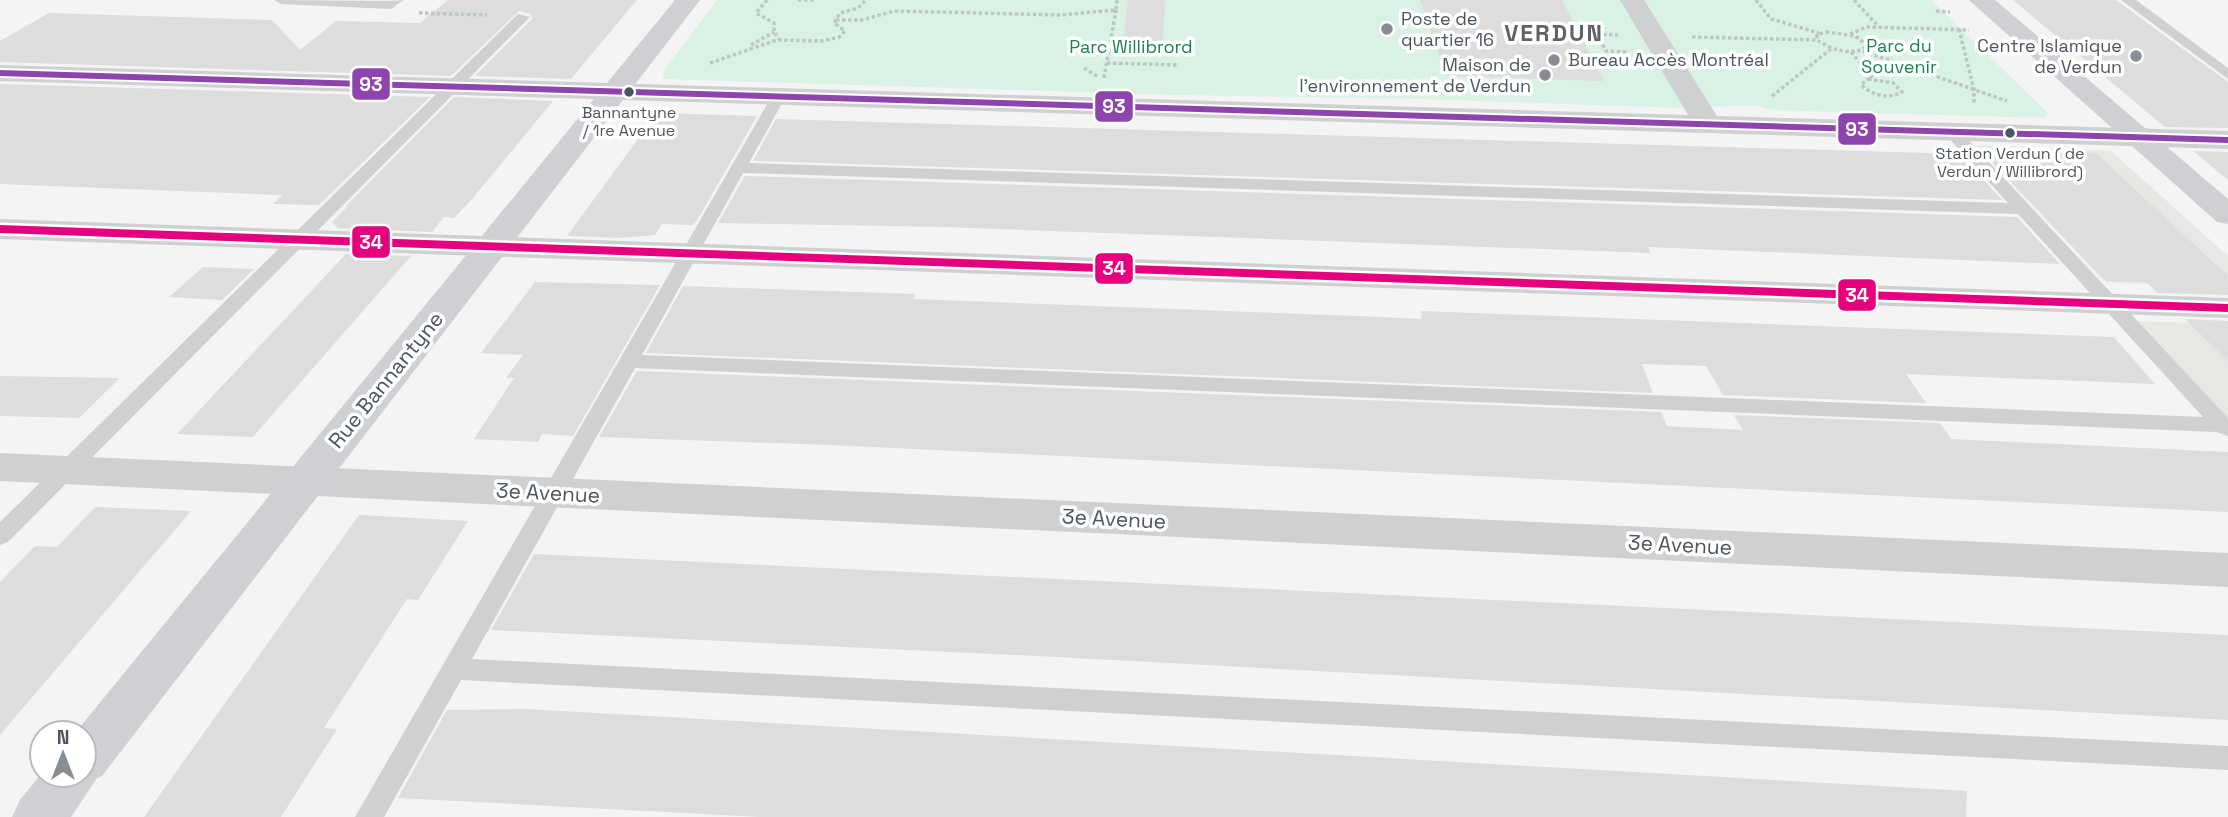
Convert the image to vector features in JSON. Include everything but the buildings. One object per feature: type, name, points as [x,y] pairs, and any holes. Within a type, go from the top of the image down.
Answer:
[{"type":"street","name":"Rue Bannantyne","points":[[98,742],[688,0]]},
{"type":"street","points":[[1632,0],[1707,123]]},
{"type":"street","points":[[1981,0],[2228,215]]},
{"type":"street","points":[[0,73],[2228,140]]},
{"type":"street","points":[[0,229],[2228,309]]},
{"type":"street","name":"3e Avenue","points":[[0,467],[2228,570]]},
{"type":"street","points":[[39,817],[61,789]]},
{"type":"lane","points":[[281,0],[391,5],[397,0]]},
{"type":"lane","points":[[2128,0],[2228,75]]},
{"type":"lane","points":[[0,536],[523,17]]},
{"type":"lane","points":[[2199,53],[2228,54]]},
{"type":"lane","points":[[369,817],[779,96]]},
{"type":"lane","points":[[1952,132],[2225,428]]},
{"type":"lane","points":[[739,168],[2023,209]]},
{"type":"lane","points":[[629,361],[2225,428]]},
{"type":"lane","points":[[454,669],[2228,758]]},
{"type":"path","points":[[767,0],[756,13],[774,23],[774,32],[780,39]]},
{"type":"path","points":[[797,0],[815,0]]},
{"type":"path","points":[[751,46],[780,39],[833,39],[845,31],[834,23],[840,13],[858,8],[866,0]]},
{"type":"path","points":[[1118,0],[1107,63],[1179,65]]},
{"type":"path","points":[[1756,0],[1771,19],[1820,33],[1850,34],[1866,27],[1969,30]]},
{"type":"path","points":[[1854,0],[1878,27]]},
{"type":"path","points":[[836,20],[862,20],[894,10],[1060,15],[1116,10]]},
{"type":"path","points":[[1936,11],[1950,12]]},
{"type":"path","points":[[408,13],[523,17]]},
{"type":"path","points":[[1959,29],[1975,90],[1974,110]]},
{"type":"path","points":[[710,63],[751,46],[774,32]]},
{"type":"path","points":[[1817,40],[1820,33]]},
{"type":"path","points":[[1599,37],[1592,35],[1608,34]]},
{"type":"path","points":[[1850,34],[1867,43],[1867,49],[1863,51]]},
{"type":"path","points":[[1698,37],[1817,40],[1832,48],[1851,52],[1863,51],[2012,103]]},
{"type":"path","points":[[1762,104],[1832,48]]},
{"type":"path","points":[[1851,52],[1874,79],[1893,83],[1902,92],[1898,96],[1879,95],[1861,85],[1863,80],[1874,79]]},
{"type":"shaded area","points":[[1975,145],[2111,151],[2228,256],[2228,287],[2105,282]]},
{"type":"shaded area","points":[[2132,321],[2228,324],[2228,423]]},
{"type":"green space","points":[[717,0],[1931,0],[2048,113],[2045,118],[1772,110],[1755,105],[1680,108],[664,79],[663,71]]},
{"type":"transit line","name":"93","points":[[0,73],[2228,140]]},
{"type":"transit line","name":"34","points":[[0,229],[2228,308]]},
{"type":"place","name":"Poste de quartier 16","points":[[1387,29]]},
{"type":"place","name":"Centre Islamique de Verdun","points":[[2136,56]]},
{"type":"place","name":"Bureau Accès Montréal","points":[[1554,60]]},
{"type":"place","name":"Maison de l'environnement de Verdun","points":[[1545,75]]},
{"type":"place","name":"Bannantyne / 1re Avenue","points":[[629,92]]},
{"type":"place","name":"Station Verdun ( de Verdun / Willibrord)","points":[[2010,133]]},
{"type":"district","name":"VERDUN","points":[[1554,33]]},
{"type":"park label","name":"Parc Willibrord","points":[[1131,47]]},
{"type":"park label","name":"Parc du Souvenir","points":[[1899,56]]}]
